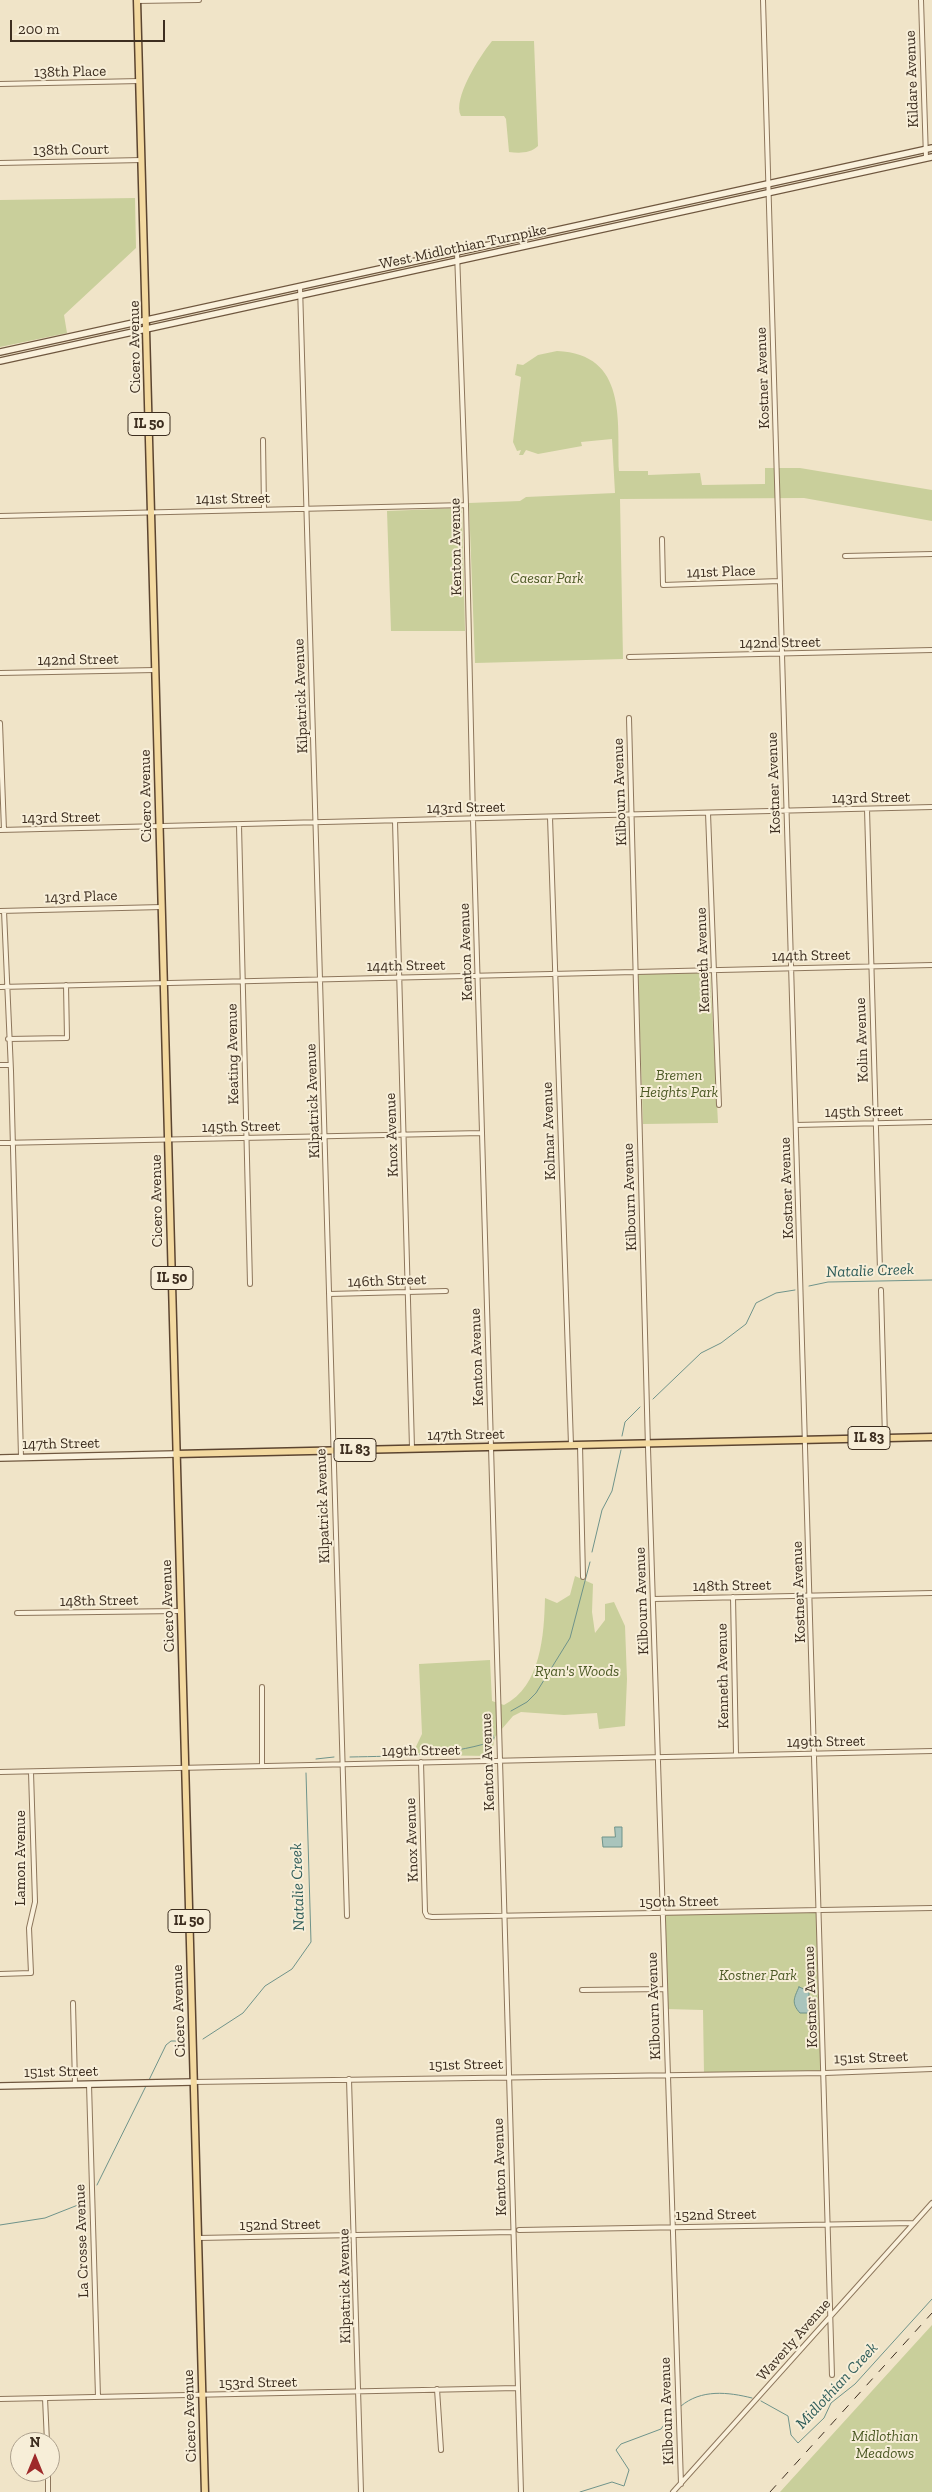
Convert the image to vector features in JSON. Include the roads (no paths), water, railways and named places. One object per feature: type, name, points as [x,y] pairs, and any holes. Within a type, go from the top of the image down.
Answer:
[{"type":"main road","name":"Cicero Avenue","points":[[137,1],[205,2492]]},
{"type":"main road","name":"West Midlothian Turnpike","points":[[0,352],[929,148]]},
{"type":"main road","name":"West Midlothian Turnpike","points":[[0,361],[929,158]]},
{"type":"main road","name":"147th Street","points":[[0,1458],[932,1437]]},
{"type":"main road","name":"151st Street","points":[[0,2086],[193,2082]]},
{"type":"street","points":[[137,1],[200,0]]},
{"type":"street","name":"Kostner Avenue","points":[[763,0],[825,2072],[832,2375]]},
{"type":"street","name":"Kildare Avenue","points":[[921,0],[929,158]]},
{"type":"street","name":"138th Place","points":[[0,84],[140,81]]},
{"type":"street","name":"138th Court","points":[[0,163],[142,160]]},
{"type":"street","name":"Kenton Avenue","points":[[457,252],[466,504],[473,819],[521,2492]]},
{"type":"street","name":"Kilpatrick Avenue","points":[[300,286],[302,295],[347,1916]]},
{"type":"street","points":[[263,440],[264,509]]},
{"type":"street","name":"141st Street","points":[[0,516],[466,504]]},
{"type":"street","name":"141st Place","points":[[662,539],[664,585],[780,581]]},
{"type":"street","points":[[845,556],[932,554]]},
{"type":"street","name":"142nd Street","points":[[629,657],[932,650]]},
{"type":"street","name":"142nd Street","points":[[0,673],[156,670]]},
{"type":"street","name":"Kilbourn Avenue","points":[[629,718],[648,1443],[681,2484]]},
{"type":"street","points":[[0,724],[2,830]]},
{"type":"street","name":"143rd Street","points":[[2,830],[932,808]]},
{"type":"street","name":"Kolin Avenue","points":[[867,809],[880,1271]]},
{"type":"street","name":"Kenneth Avenue","points":[[708,813],[719,1105]]},
{"type":"street","name":"Kolmar Avenue","points":[[550,817],[571,1445]]},
{"type":"street","name":"Knox Avenue","points":[[395,821],[412,1448]]},
{"type":"street","name":"Keating Avenue","points":[[239,825],[250,1284]]},
{"type":"street","name":"143rd Place","points":[[2,911],[162,906]]},
{"type":"street","points":[[2,911],[10,1065],[21,1457]]},
{"type":"street","name":"144th Street","points":[[0,987],[932,964]]},
{"type":"street","points":[[8,1039],[67,1038],[66,985]]},
{"type":"street","points":[[0,1065],[10,1065]]},
{"type":"street","name":"145th Street","points":[[796,1125],[932,1122]]},
{"type":"street","name":"145th Street","points":[[0,1143],[482,1133]]},
{"type":"street","points":[[881,1290],[885,1438]]},
{"type":"street","name":"146th Street","points":[[330,1294],[446,1291]]},
{"type":"street","points":[[580,1445],[583,1577]]},
{"type":"street","name":"148th Street","points":[[653,1599],[932,1593]]},
{"type":"street","name":"Kenneth Avenue","points":[[732,1597],[736,1754]]},
{"type":"street","name":"148th Street","points":[[17,1613],[180,1611]]},
{"type":"street","points":[[262,1688],[262,1766]]},
{"type":"street","name":"149th Street","points":[[0,1772],[932,1751]]},
{"type":"street","name":"Knox Avenue","points":[[421,1762],[425,1912],[427,1916]]},
{"type":"street","name":"Lamon Avenue","points":[[0,1974],[31,1973],[30,1928],[35,1902],[32,1772]]},
{"type":"street","name":"150th Street","points":[[427,1916],[932,1908]]},
{"type":"street","points":[[582,1990],[665,1989]]},
{"type":"street","points":[[73,2003],[75,2084]]},
{"type":"street","name":"151st Street","points":[[193,2082],[932,2069]]},
{"type":"street","name":"Kilpatrick Avenue","points":[[350,2079],[361,2492]]},
{"type":"street","name":"La Crosse Avenue","points":[[89,2084],[98,2396]]},
{"type":"street","name":"Waverly Avenue","points":[[673,2492],[831,2314],[932,2204]]},
{"type":"street","name":"152nd Street","points":[[519,2230],[914,2223]]},
{"type":"street","name":"152nd Street","points":[[198,2238],[513,2232]]},
{"type":"street","name":"153rd Street","points":[[0,2399],[517,2388]]},
{"type":"street","points":[[437,2389],[441,2450]]},
{"type":"street","points":[[45,2398],[47,2432]]},
{"type":"water","points":[[615,1827],[622,1827],[622,1847],[603,1847],[602,1837],[615,1837]]},
{"type":"water","points":[[799,1987],[809,1991],[809,2013],[800,2013],[795,2006],[795,1997]]},
{"type":"waterway","name":"Natalie Creek","points":[[809,1286],[828,1282],[932,1280]]},
{"type":"waterway","name":"Natalie Creek","points":[[653,1399],[701,1353],[721,1343],[746,1324],[756,1303],[776,1293],[795,1290]]},
{"type":"waterway","name":"Natalie Creek","points":[[622,1436],[625,1422],[640,1407]]},
{"type":"waterway","name":"Natalie Creek","points":[[592,1552],[602,1510],[612,1491],[621,1450]]},
{"type":"waterway","name":"Natalie Creek","points":[[511,1711],[527,1702],[536,1693],[570,1638],[590,1562]]},
{"type":"waterway","name":"Natalie Creek","points":[[350,1757],[439,1753],[491,1742],[494,1738],[493,1735]]},
{"type":"waterway","name":"Natalie Creek","points":[[316,1759],[334,1757]]},
{"type":"waterway","name":"Natalie Creek","points":[[203,2039],[243,2013],[265,1986],[292,1969],[311,1942],[306,1773]]},
{"type":"waterway","name":"Natalie Creek","points":[[149,2080],[166,2045],[171,2041],[179,2041]]},
{"type":"waterway","name":"Natalie Creek","points":[[97,2185],[146,2086]]},
{"type":"waterway","name":"Natalie Creek","points":[[0,2225],[45,2218],[83,2203],[86,2199]]},
{"type":"waterway","name":"Midlothian Creek","points":[[761,2401],[788,2416],[791,2435],[798,2443],[824,2418],[831,2403],[855,2384],[932,2299]]},
{"type":"waterway","name":"Midlothian Creek","points":[[681,2406],[706,2394],[724,2393],[752,2398]]},
{"type":"waterway","name":"Midlothian Creek","points":[[580,2492],[612,2482],[624,2486],[629,2470],[616,2450],[621,2444],[661,2429],[673,2412]]},
{"type":"railway","points":[[770,2492],[932,2313]]},
{"type":"park label","name":"Caesar Park","points":[[547,579]]},
{"type":"park label","name":"Bremen Heights Park","points":[[679,1084]]},
{"type":"park label","name":"Ryan's Woods","points":[[577,1672]]},
{"type":"park label","name":"Kostner Park","points":[[758,1976]]},
{"type":"park label","name":"Midlothian Meadows","points":[[885,2446]]}]
